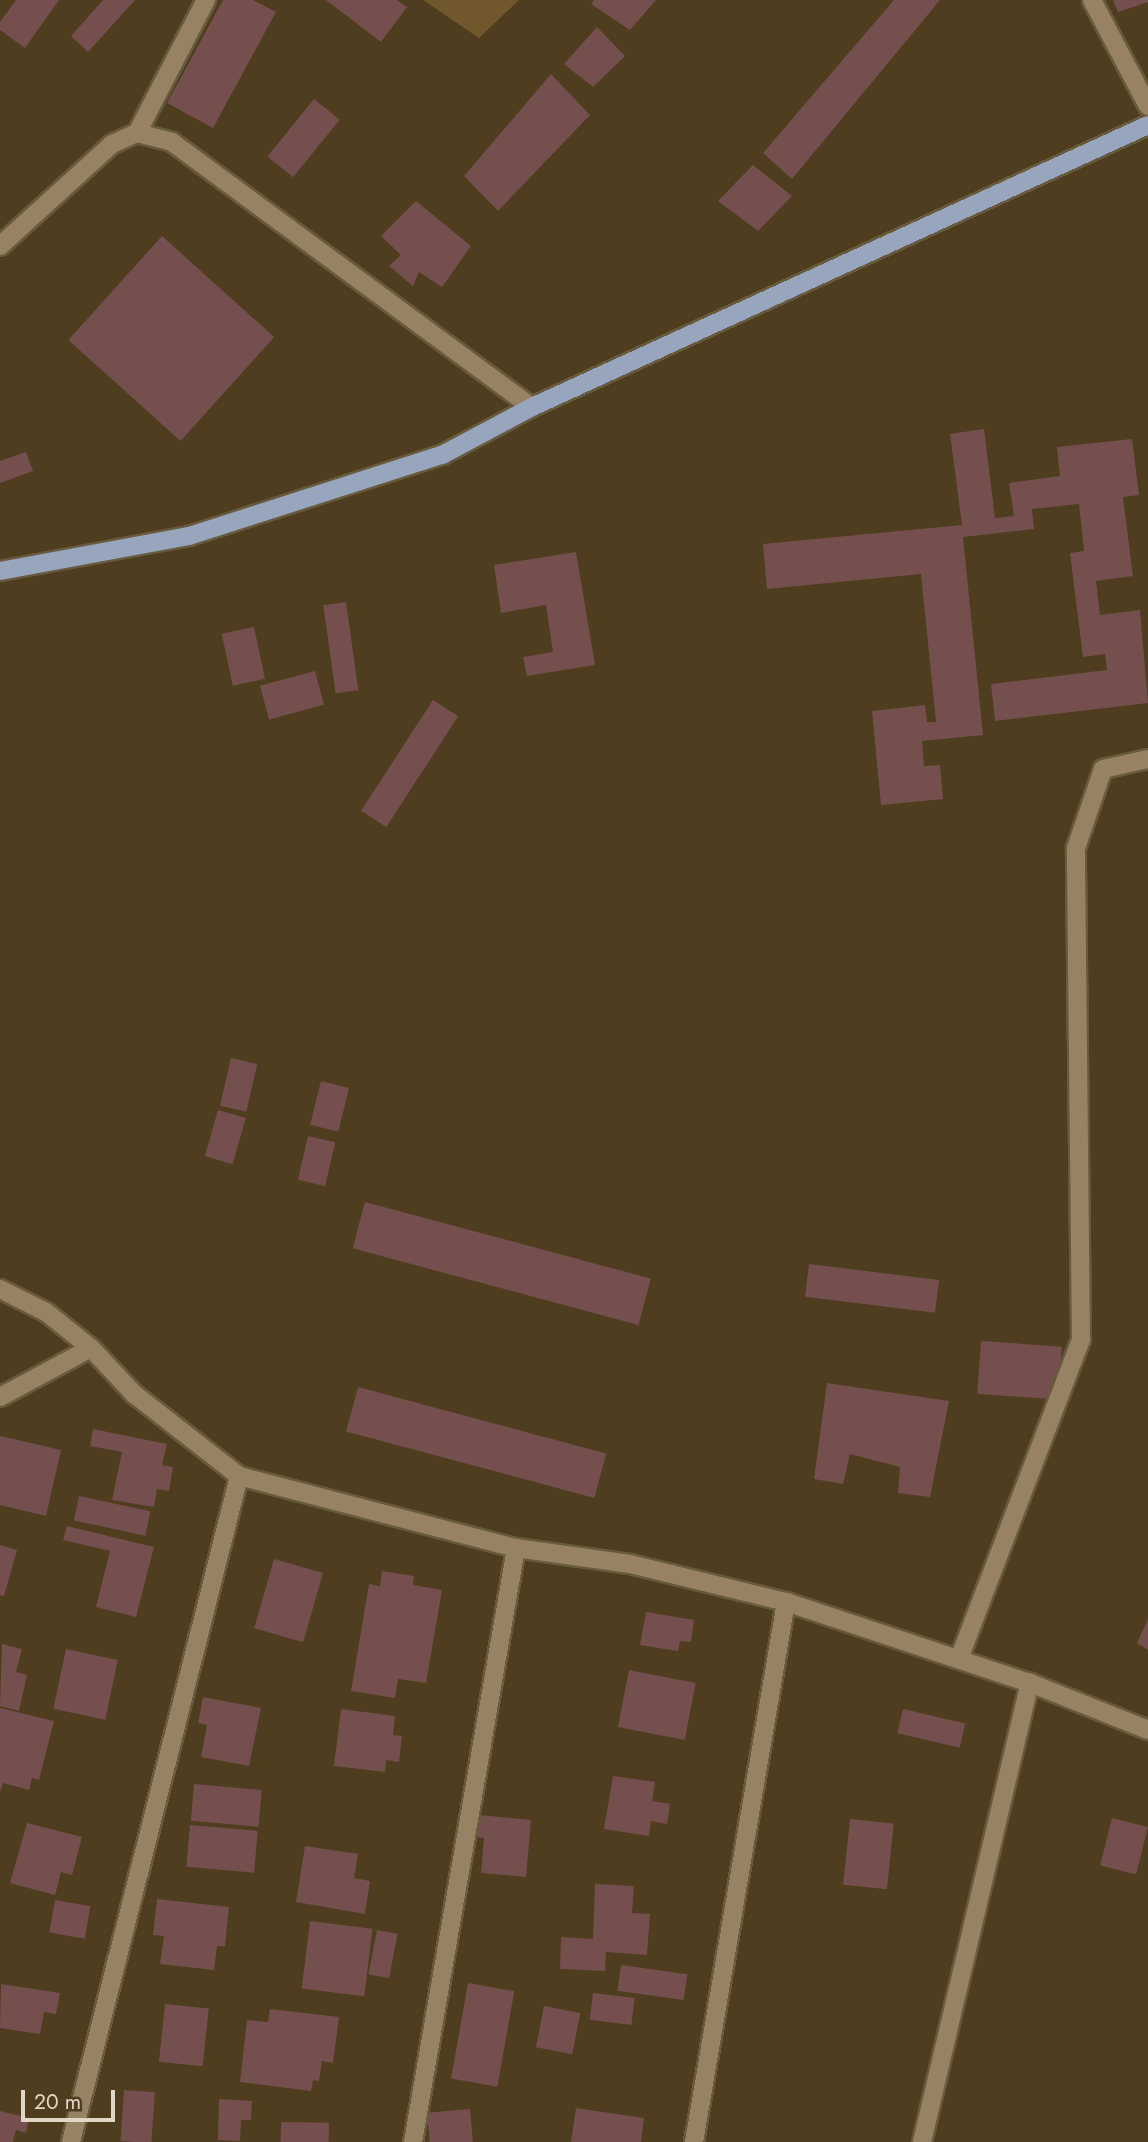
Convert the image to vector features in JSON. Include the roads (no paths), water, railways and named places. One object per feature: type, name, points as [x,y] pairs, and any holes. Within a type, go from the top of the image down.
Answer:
[{"type":"main road","points":[[0,571],[189,536],[348,488],[442,455],[531,407],[1148,125]]},
{"type":"street","points":[[0,246],[112,144],[136,133],[206,0]]},
{"type":"street","points":[[1092,0],[1148,106]]},
{"type":"street","points":[[136,133],[172,142],[531,407]]},
{"type":"street","points":[[959,1659],[1081,1340],[1076,848],[1103,769],[1148,759]]},
{"type":"street","points":[[0,1289],[46,1312],[91,1348],[134,1394],[239,1476],[516,1548],[630,1564],[786,1602],[1030,1683],[1148,1730]]},
{"type":"street","points":[[0,1397],[91,1348]]},
{"type":"street","points":[[71,2142],[239,1476]]},
{"type":"street","points":[[413,2142],[516,1548]]},
{"type":"street","points":[[694,2142],[786,1602]]},
{"type":"street","points":[[922,2142],[1030,1683]]}]
